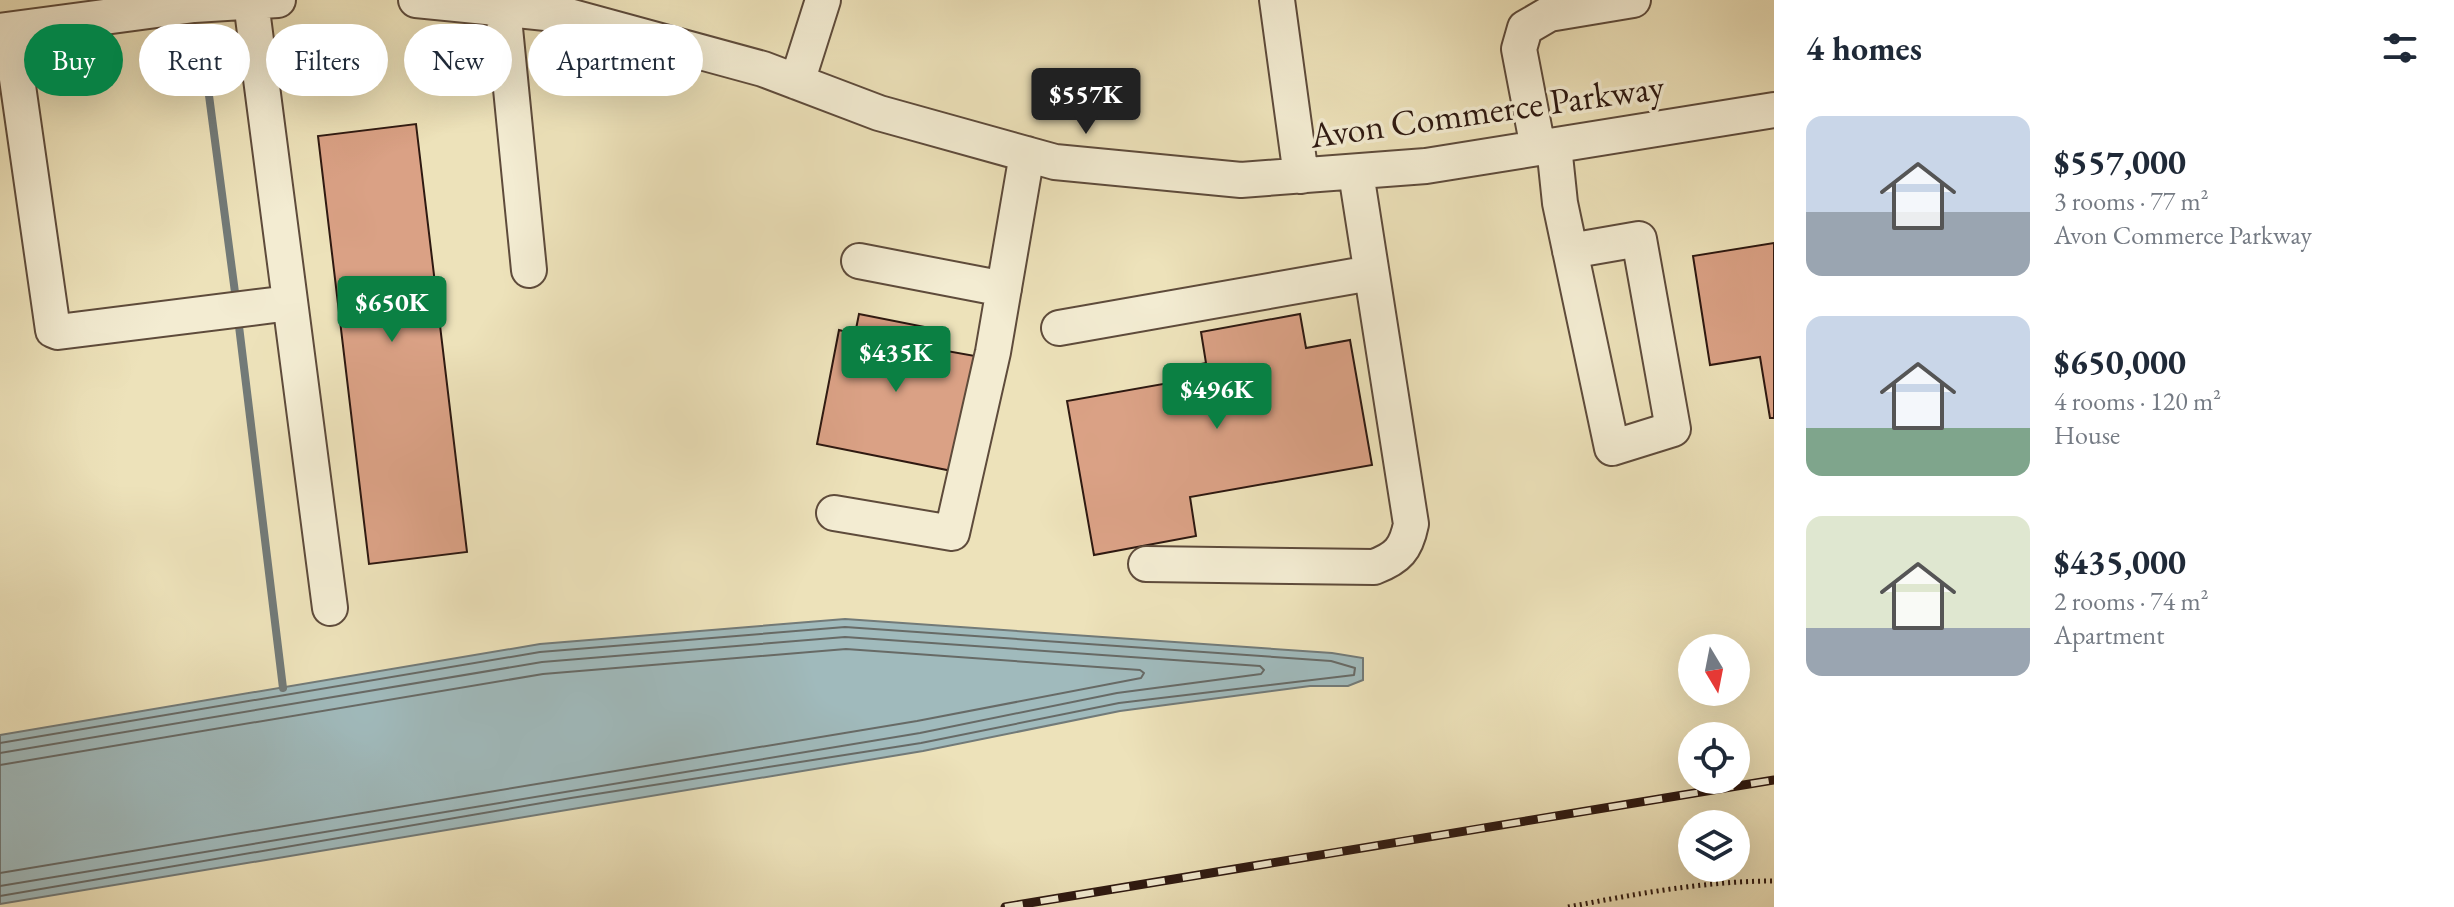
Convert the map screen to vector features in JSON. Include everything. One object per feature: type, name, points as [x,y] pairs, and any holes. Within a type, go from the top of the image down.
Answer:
[{"type":"street","name":"Avon Commerce Parkway","points":[[416,0],[565,15],[797,82],[879,113],[1055,162],[1241,180],[1356,173],[1546,147],[1774,110]]},
{"type":"street","points":[[797,82],[823,0]]},
{"type":"street","points":[[1277,0],[1301,176]]},
{"type":"street","points":[[1570,251],[1639,239],[1673,429],[1612,448],[1570,251],[1560,203],[1519,49],[1525,28],[1549,14],[1633,0]]},
{"type":"street","points":[[290,303],[58,332],[53,330],[14,156],[5,31],[194,5],[264,1],[290,303],[330,608]]},
{"type":"street","points":[[503,8],[529,270]]},
{"type":"street","points":[[834,513],[952,533],[1004,289],[1027,154]]},
{"type":"street","points":[[1146,564],[1374,567],[1401,553],[1407,544],[1411,524],[1356,173]]},
{"type":"street","points":[[859,261],[1004,289]]},
{"type":"street","points":[[1059,328],[1371,273]]},
{"type":"path","points":[[1568,907],[1736,881],[1774,881]]},
{"type":"water","points":[[845,619],[1332,653],[1363,658],[1363,680],[1348,686],[1310,686],[1120,711],[923,751],[0,904],[0,735],[540,644]]},
{"type":"building","points":[[416,124],[467,552],[369,564],[318,136]]},
{"type":"building","points":[[1774,243],[1774,418],[1770,418],[1760,357],[1710,365],[1693,256]]},
{"type":"building","points":[[859,314],[945,331],[941,350],[975,356],[952,471],[817,444],[839,330],[855,334]]},
{"type":"building","points":[[1300,314],[1306,348],[1350,340],[1372,465],[1190,497],[1196,536],[1094,555],[1067,401],[1169,383],[1167,371],[1206,363],[1201,332]]},
{"type":"waterway","points":[[209,96],[236,300]]},
{"type":"waterway","points":[[238,318],[283,688]]},
{"type":"railway","points":[[1005,907],[1774,780]]}]
